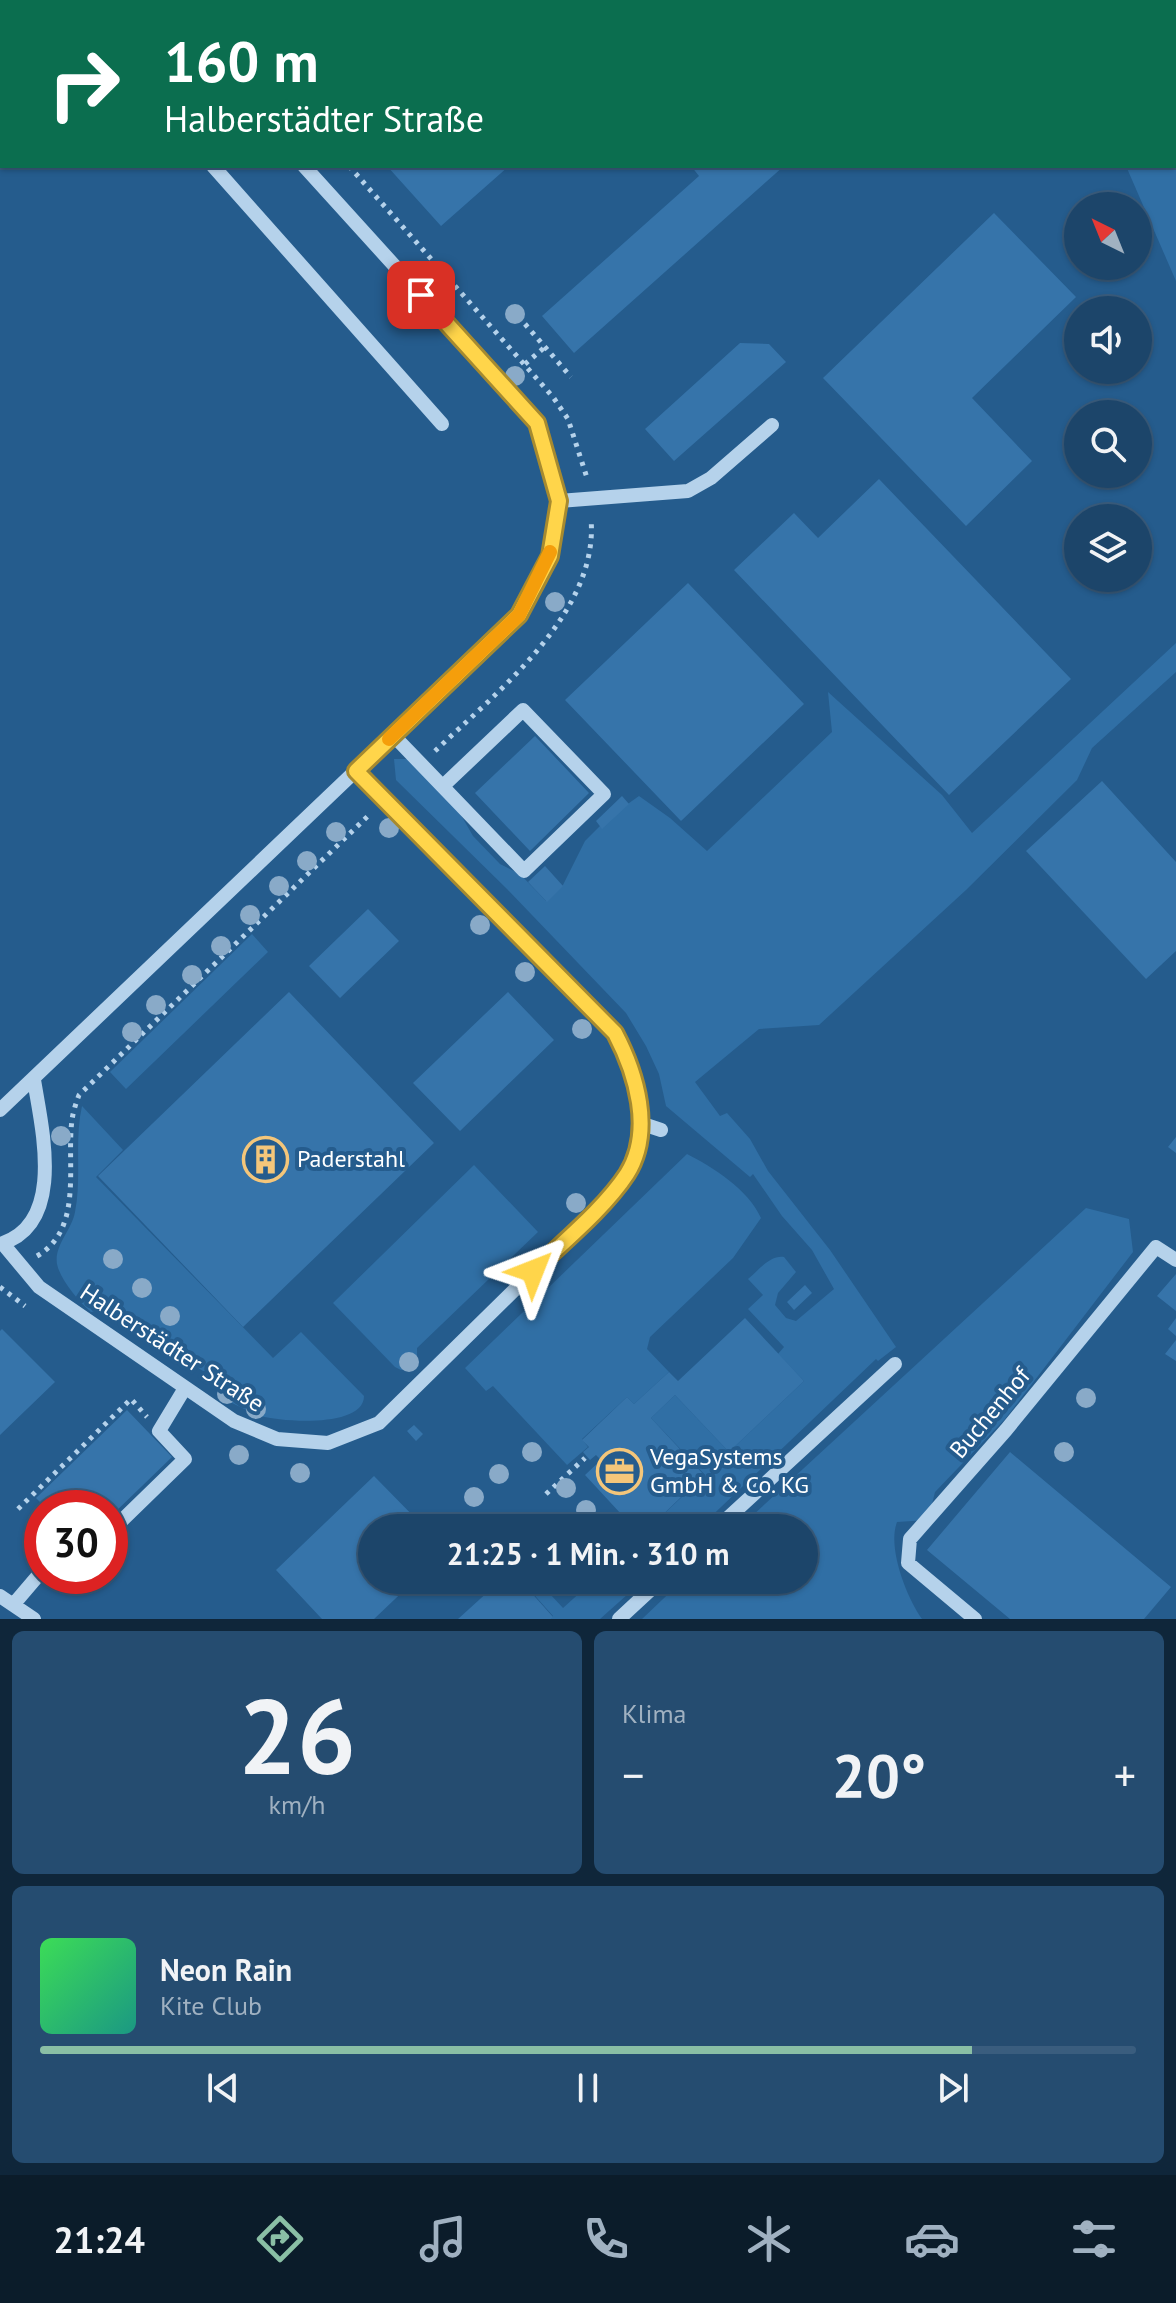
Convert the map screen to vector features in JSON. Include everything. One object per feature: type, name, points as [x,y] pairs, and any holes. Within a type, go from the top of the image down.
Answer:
[{"type":"street","points":[[215,168],[442,424]]},
{"type":"street","points":[[0,1110],[519,615],[550,556],[559,501],[537,423],[306,168]]},
{"type":"street","points":[[559,501],[678,492],[699,487],[772,425]]},
{"type":"street","points":[[393,735],[524,871],[604,794],[523,710],[443,786]]},
{"type":"street","name":"Halberstädter Straße","points":[[34,1080],[44,1142],[44,1196],[26,1227],[2,1244],[39,1287],[234,1421],[290,1442],[328,1443],[379,1423],[615,1191],[629,1171],[640,1123],[636,1084],[629,1060],[615,1033],[356,771]]},
{"type":"street","points":[[640,1123],[661,1130]]},
{"type":"street","name":"Buchenhof","points":[[975,1619],[908,1563],[910,1539],[1006,1430],[1156,1247],[1176,1260]]},
{"type":"street","points":[[732,1514],[895,1364]]},
{"type":"street","points":[[128,1514],[185,1459],[159,1431],[185,1388]]},
{"type":"street","points":[[13,1605],[24,1592]]},
{"type":"street","points":[[619,1619],[646,1594]]},
{"type":"street","points":[[0,1596],[34,1619]]},
{"type":"path","points":[[351,168],[525,364],[568,419],[588,478],[592,525],[589,552],[573,600],[552,635],[422,764]]},
{"type":"path","points":[[525,324],[571,377]]},
{"type":"path","points":[[525,364],[545,347]]},
{"type":"path","points":[[21,1265],[46,1251],[62,1227],[72,1186],[72,1119],[79,1095],[384,800]]},
{"type":"path","points":[[0,1287],[26,1306]]},
{"type":"path","points":[[18,1509],[131,1399],[159,1431]]},
{"type":"path","points":[[546,1494],[585,1458]]},
{"type":"shaded area","points":[[1127,168],[1176,168],[1176,281],[1152,226],[1152,192],[1137,192]]},
{"type":"shaded area","points":[[1176,643],[1176,672],[1092,748],[1077,780],[966,890],[819,1025],[759,1029],[695,1082],[720,1116],[727,1113],[750,1139],[768,1171],[830,1250],[896,1347],[878,1361],[876,1359],[714,1514],[664,1514],[705,1475],[651,1418],[675,1395],[729,1452],[804,1381],[778,1354],[784,1347],[748,1309],[763,1295],[748,1279],[769,1261],[784,1257],[796,1272],[778,1293],[775,1305],[786,1318],[796,1321],[834,1289],[812,1250],[782,1216],[753,1174],[750,1177],[666,1106],[659,1074],[626,1013],[507,889],[396,780],[394,759],[410,759],[457,808],[473,836],[500,864],[520,874],[546,901],[563,885],[585,841],[608,818],[639,796],[707,851],[832,732],[828,692],[942,795],[972,833]]},
{"type":"shaded area","points":[[252,934],[268,952],[126,1089],[110,1072]]},
{"type":"shaded area","points":[[82,1106],[123,1150],[96,1177],[273,1358],[301,1332],[364,1396],[360,1406],[337,1418],[320,1420],[286,1420],[257,1414],[226,1400],[220,1382],[107,1309],[91,1312],[81,1302],[62,1276],[57,1257],[75,1212]]},
{"type":"shaded area","points":[[687,1154],[739,1189],[761,1218],[733,1258],[650,1337],[647,1349],[669,1372],[634,1404],[627,1397],[582,1439],[588,1447],[567,1465],[493,1386],[486,1391],[465,1368]]},
{"type":"shaded area","points":[[474,1165],[538,1232],[417,1348],[414,1368],[401,1370],[333,1303]]},
{"type":"shaded area","points":[[1086,1208],[1129,1219],[1133,1252],[1005,1419],[935,1492],[928,1520],[897,1522],[897,1559],[910,1599],[922,1619],[642,1619],[668,1594],[818,1594],[818,1514],[754,1514]]},
{"type":"shaded area","points":[[533,1594],[550,1594],[563,1608],[578,1594],[628,1594],[600,1619],[551,1619],[553,1616]]},
{"type":"building","points":[[389,168],[507,168],[441,226]]},
{"type":"building","points":[[693,168],[782,168],[574,353],[542,316],[699,176]]},
{"type":"building","points":[[994,213],[1075,296],[1064,296],[1064,309],[972,398],[1032,461],[966,526],[823,378]]},
{"type":"building","points":[[740,343],[769,344],[786,362],[674,461],[645,429]]},
{"type":"building","points":[[879,479],[1071,679],[949,795],[734,570],[794,513],[818,538]]},
{"type":"building","points":[[688,583],[804,704],[681,821],[565,700]]},
{"type":"building","points":[[535,736],[589,793],[530,851],[475,793]]},
{"type":"building","points":[[1102,781],[1176,862],[1176,951],[1146,979],[1026,851]]},
{"type":"building","points":[[622,796],[629,804],[602,829],[596,821]]},
{"type":"building","points":[[545,866],[563,886],[547,902],[528,882]]},
{"type":"building","points":[[368,909],[399,941],[340,998],[309,966]]},
{"type":"building","name":"Paderstahl","points":[[289,992],[434,1143],[243,1327],[98,1176]]},
{"type":"building","points":[[508,992],[554,1040],[460,1131],[413,1083]]},
{"type":"building","points":[[1176,1137],[1176,1153],[1168,1147]]},
{"type":"building","points":[[1176,1274],[1176,1311],[1157,1296]]},
{"type":"building","points":[[805,1285],[812,1293],[794,1310],[787,1302]]},
{"type":"building","points":[[745,1318],[804,1381],[729,1452],[675,1395],[651,1418],[704,1475],[664,1514],[621,1514],[585,1475],[601,1460],[596,1455],[590,1460],[583,1452],[589,1447],[582,1440],[627,1397],[634,1404],[669,1372],[678,1381]]},
{"type":"building","points":[[1176,1318],[1176,1336],[1168,1329]]},
{"type":"building","points":[[2,1329],[55,1382],[0,1435],[0,1331]]},
{"type":"building","points":[[1176,1340],[1176,1361],[1165,1354]]},
{"type":"building","points":[[127,1410],[172,1457],[128,1500],[128,1490],[44,1490]]},
{"type":"building","points":[[414,1425],[423,1434],[416,1441],[407,1431]]},
{"type":"building","points":[[1010,1452],[1171,1587],[1144,1619],[1010,1619],[927,1550]]},
{"type":"building","points":[[374,1476],[411,1514],[358,1514],[358,1594],[400,1594],[374,1619],[322,1619],[276,1570]]},
{"type":"building","points":[[486,1594],[532,1594],[553,1617],[551,1619],[458,1619]]},
{"type":"slow traffic","points":[[389,739],[519,615],[550,552]]},
{"type":"place","name":"Paderstahl","points":[[266,1159]]},
{"type":"place","name":"VegaSystems GmbH & Co. KG","points":[[619,1471]]},
{"type":"route","points":[[421,295],[537,423],[559,501],[550,556],[519,615],[356,771],[615,1033],[629,1060],[636,1084],[640,1123],[629,1171],[615,1191],[533,1271]]}]
